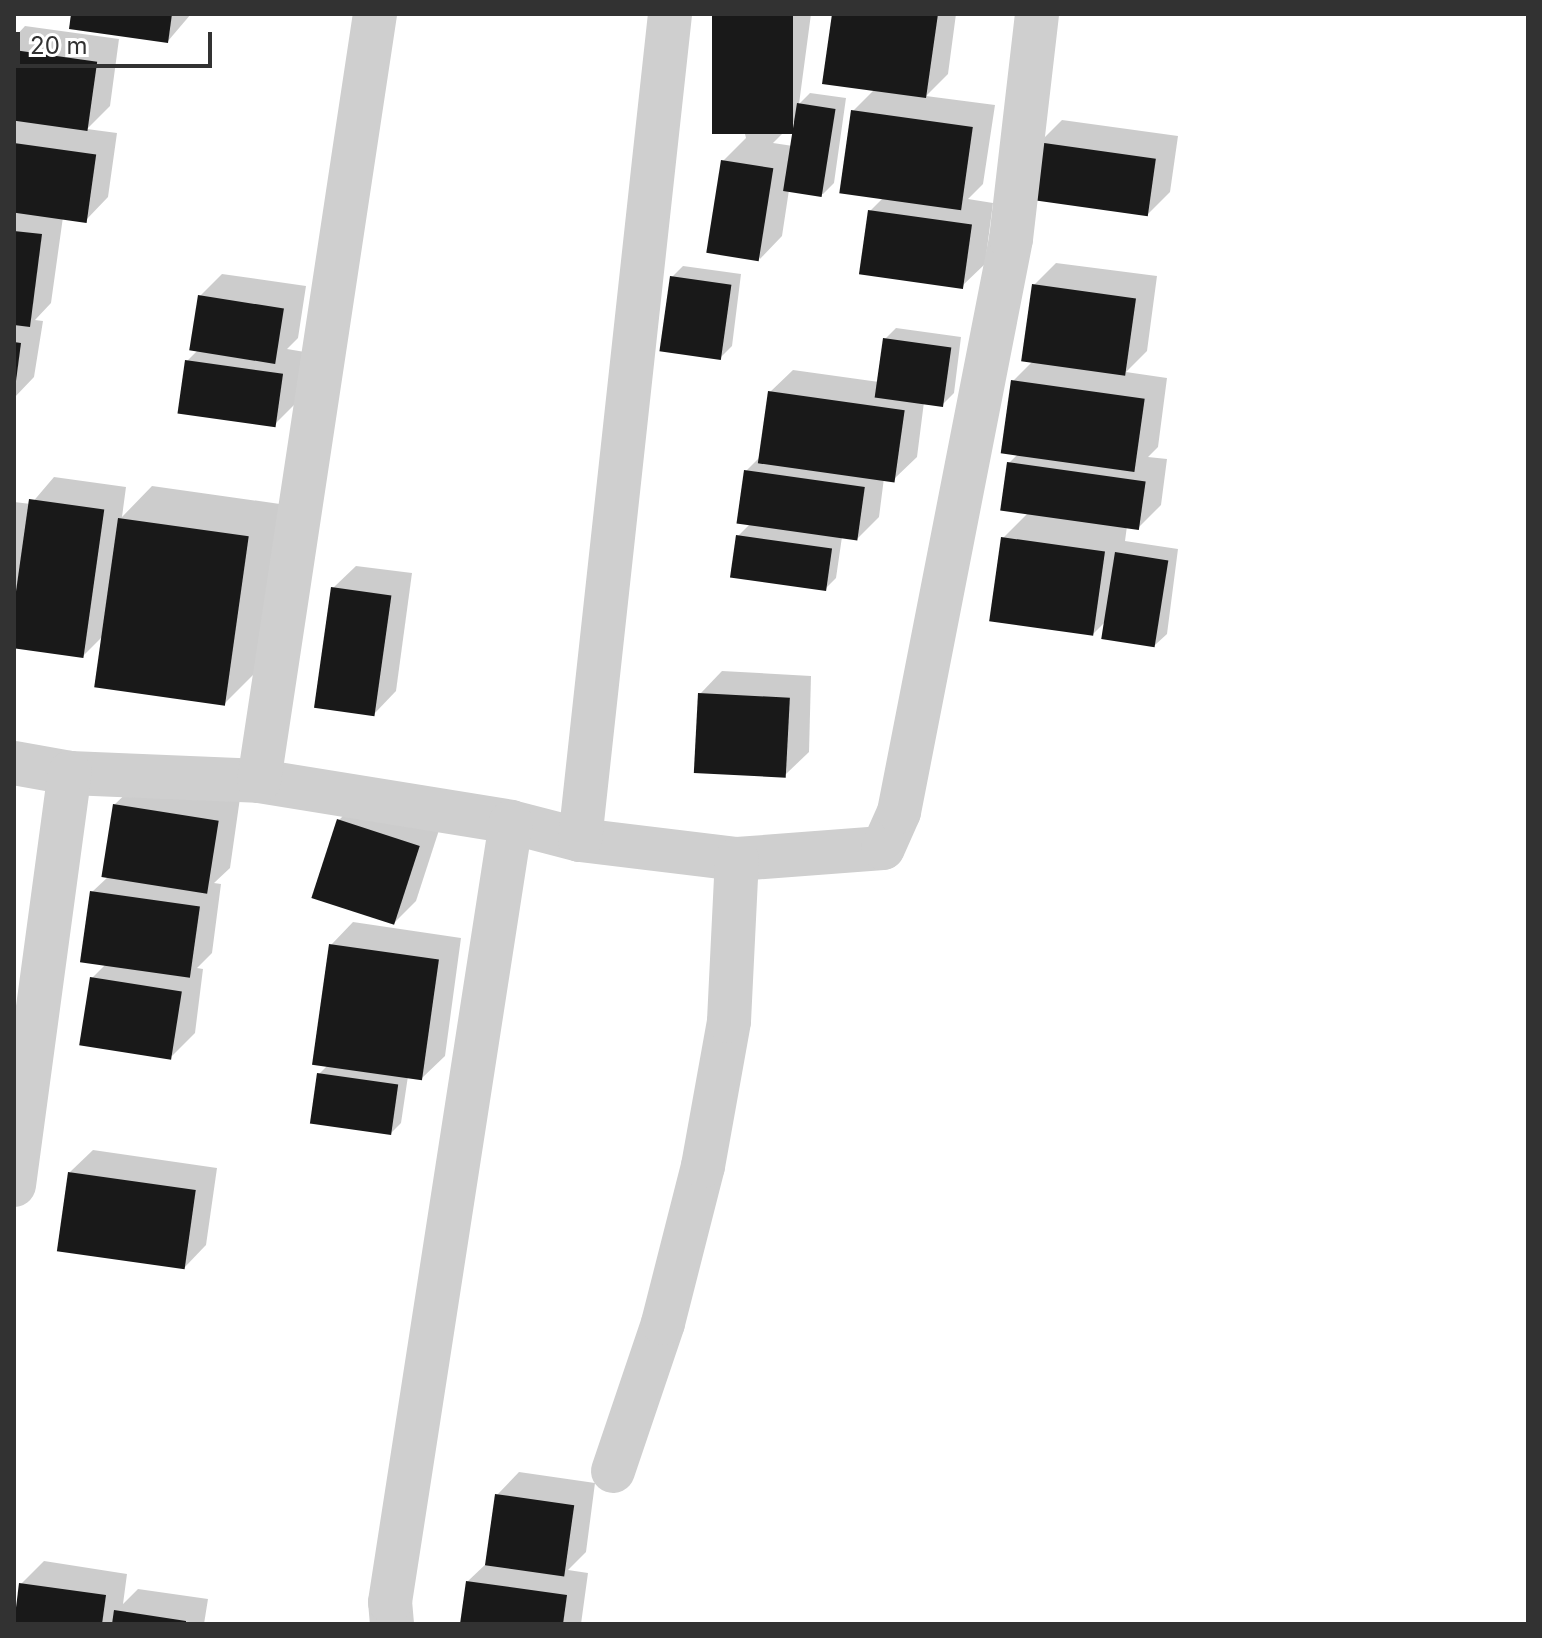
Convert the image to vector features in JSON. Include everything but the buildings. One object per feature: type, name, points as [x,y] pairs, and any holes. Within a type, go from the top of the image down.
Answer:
[{"type":"street","points":[[259,781],[375,14]]},
{"type":"street","points":[[580,840],[670,14]]},
{"type":"street","points":[[14,763],[70,773],[259,781],[511,822],[580,840],[737,859],[883,848],[899,812],[1011,239],[1037,14]]},
{"type":"street","points":[[14,1185],[70,773]]},
{"type":"street","points":[[392,1624],[390,1602],[511,822]]},
{"type":"street","points":[[613,1471],[663,1323],[703,1166],[729,1021],[737,859]]}]
